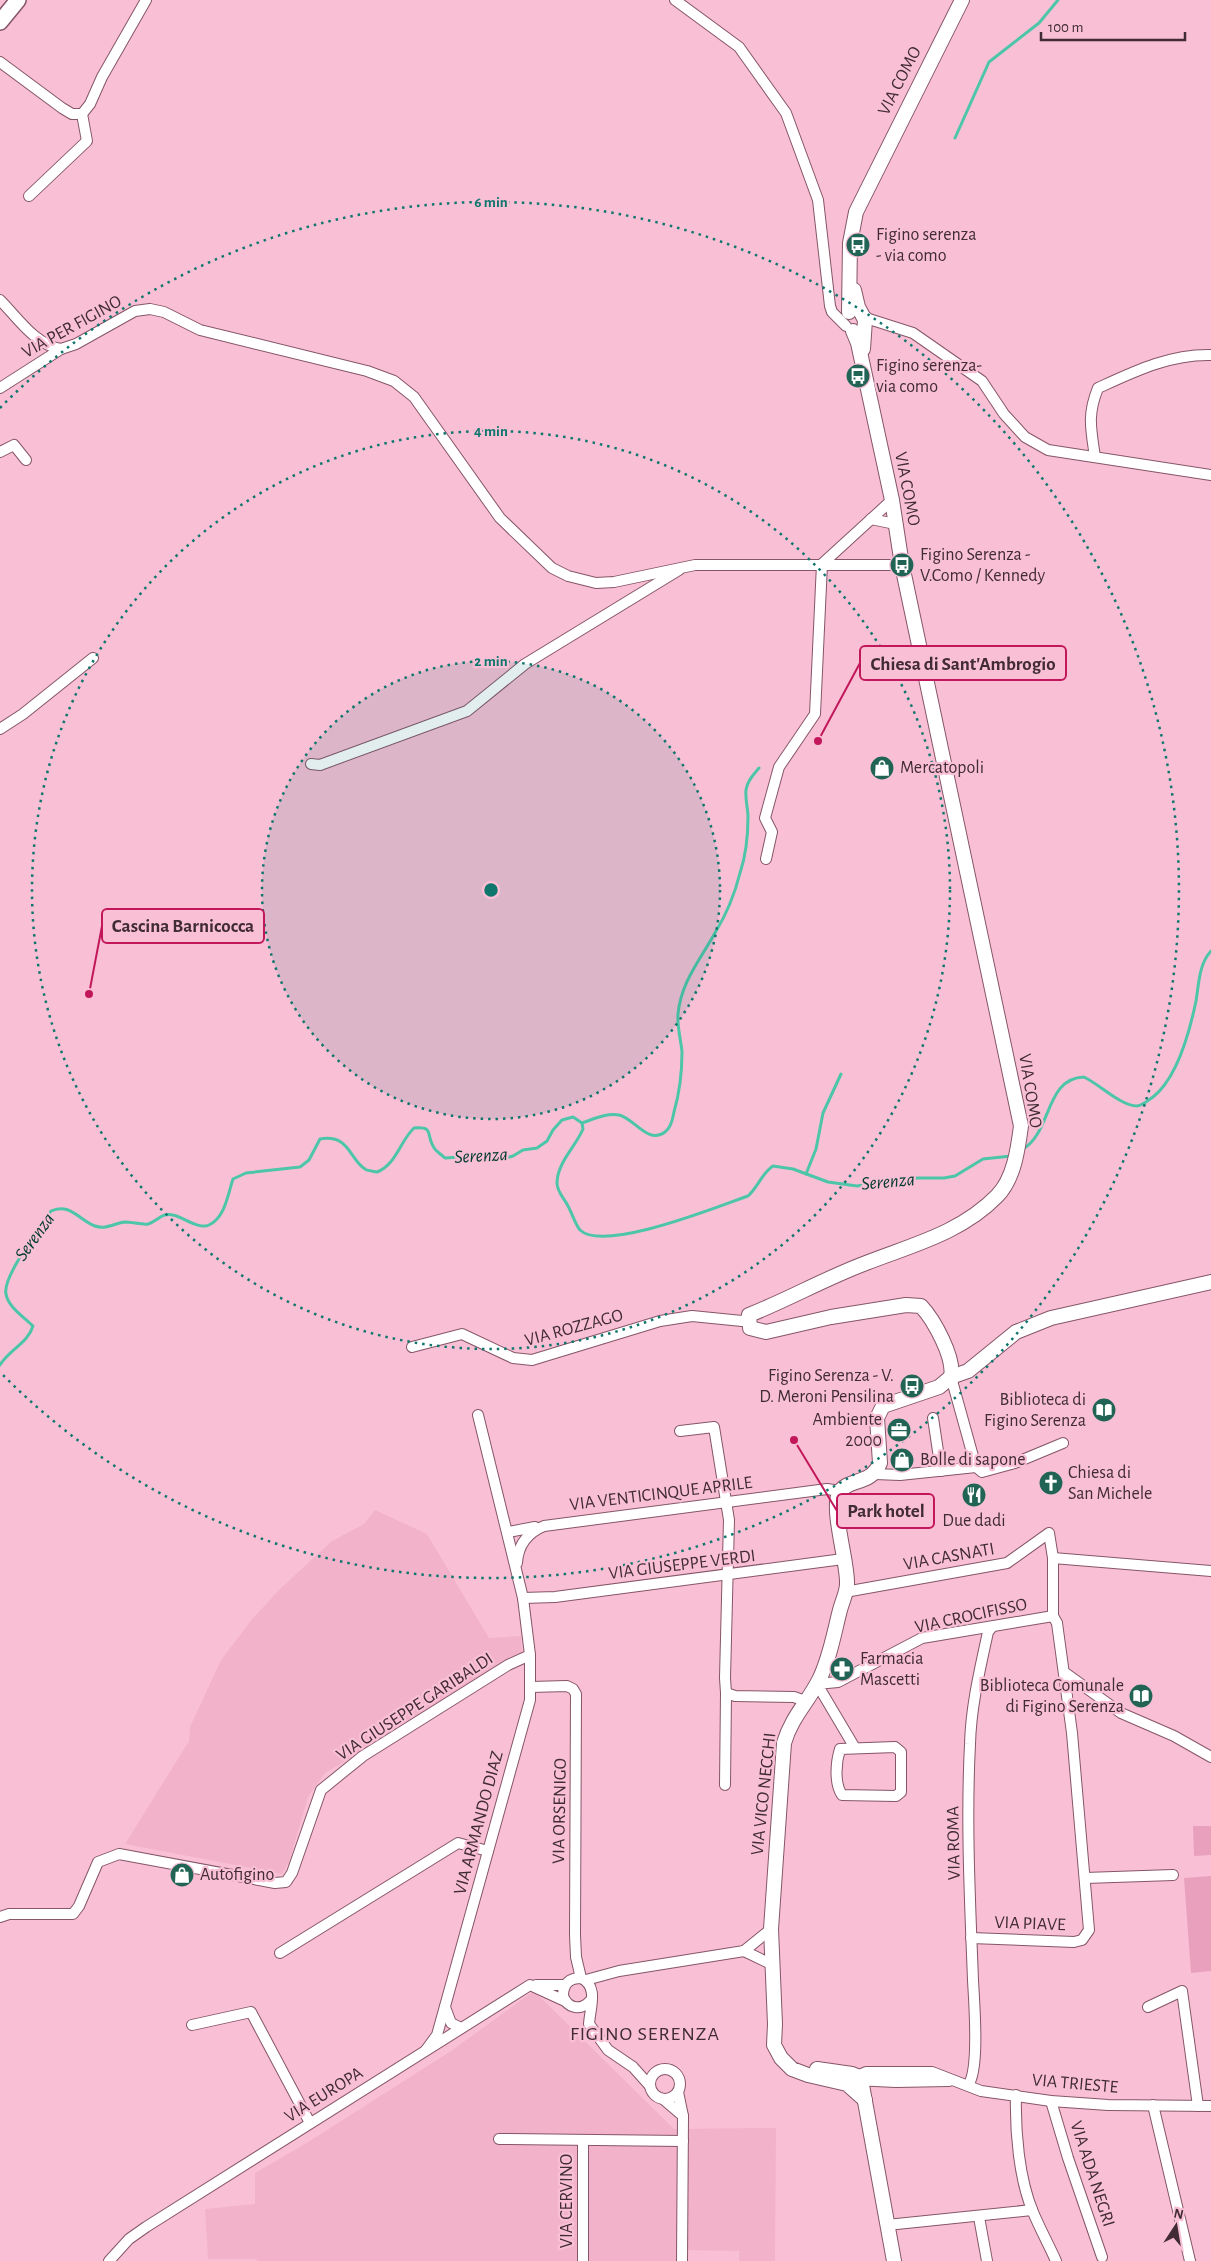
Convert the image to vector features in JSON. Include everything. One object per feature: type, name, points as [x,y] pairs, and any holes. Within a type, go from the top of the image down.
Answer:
[{"type":"main road","points":[[0,22],[18,0]]},
{"type":"street","points":[[29,196],[87,141],[82,114],[90,104],[102,77],[146,0]]},
{"type":"street","points":[[674,0],[738,47],[786,113],[818,200],[832,312],[913,334],[982,382],[1004,414],[1025,437],[1048,450],[1211,475]]},
{"type":"street","name":"VIA COMO","points":[[748,1318],[749,1315],[785,1301],[865,1263],[926,1241],[965,1222],[998,1195],[1016,1161],[1021,1126],[902,565],[892,500],[858,343],[849,265],[851,229],[856,212],[962,0]]},
{"type":"street","points":[[0,62],[62,108],[72,114],[82,114]]},
{"type":"street","points":[[0,300],[41,341],[49,347],[61,349]]},
{"type":"street","name":"VIA PER FIGINO","points":[[0,388],[61,349],[76,344],[135,311],[150,309],[164,312],[200,330],[367,371],[394,381],[414,396],[500,518],[552,568],[568,576],[596,583],[614,582],[684,567]]},
{"type":"street","points":[[1094,457],[1090,425],[1091,406],[1098,388],[1143,367],[1188,355],[1211,355]]},
{"type":"street","points":[[0,452],[14,445],[26,460]]},
{"type":"street","points":[[766,859],[772,832],[765,818],[779,767],[815,714],[822,564],[892,500]]},
{"type":"street","points":[[871,519],[895,524]]},
{"type":"street","points":[[310,764],[320,765],[467,711],[525,664],[684,567],[695,565],[902,565]]},
{"type":"street","points":[[0,729],[23,714],[93,658]]},
{"type":"street","points":[[874,1474],[880,1463],[877,1418],[880,1410],[888,1403],[939,1387],[951,1377],[968,1370],[1016,1332],[1051,1318],[1211,1282]]},
{"type":"street","points":[[748,1318],[750,1328],[766,1332],[831,1317],[906,1305],[921,1306],[928,1313],[951,1358],[953,1370],[951,1377],[976,1467],[982,1472],[1015,1463],[1063,1443]]},
{"type":"street","name":"VIA ROZZAGO","points":[[412,1347],[462,1334],[512,1358],[532,1360],[660,1321],[692,1316],[742,1321],[748,1318]]},
{"type":"street","name":"VIA ARMANDO DIAZ","points":[[426,2050],[437,2035],[530,1700],[530,1655],[524,1598],[478,1415]]},
{"type":"street","points":[[933,1418],[941,1471]]},
{"type":"street","points":[[680,1430],[714,1427],[727,1501],[729,1520],[725,1678],[725,1785]]},
{"type":"street","points":[[840,1492],[847,1486],[874,1474],[900,1475],[976,1467]]},
{"type":"street","name":"VIA VENTICINQUE APRILE","points":[[516,1572],[517,1557],[526,1536],[533,1530],[544,1526],[827,1489],[840,1492]]},
{"type":"street","name":"VIA VICO NECCHI","points":[[840,1492],[837,1499],[847,1585],[823,1670],[817,1684],[792,1721],[784,1743],[771,1929],[775,2024],[774,2045],[781,2058],[801,2073],[860,2086]]},
{"type":"street","points":[[508,1532],[544,1526]]},
{"type":"street","name":"VIA CROCIFISSO","points":[[817,1684],[838,1682],[922,1638],[1053,1616],[1053,1558],[1049,1533]]},
{"type":"street","name":"VIA CASNATI","points":[[845,1592],[1007,1563],[1049,1533]]},
{"type":"street","points":[[1053,1558],[1211,1571]]},
{"type":"street","name":"VIA GIUSEPPE VERDI","points":[[524,1598],[555,1597],[844,1560]]},
{"type":"street","points":[[1053,1616],[1056,1623],[1064,1672],[1085,1878],[1173,1875]]},
{"type":"street","name":"VIA ROMA","points":[[960,2083],[970,2081],[974,2062],[970,1743],[974,1701],[988,1632],[992,1626]]},
{"type":"street","name":"VIA GIUSEPPE GARIBALDI","points":[[0,1917],[9,1914],[73,1914],[79,1906],[98,1862],[120,1854],[275,1883],[286,1882],[292,1873],[321,1790],[363,1756],[508,1665],[530,1655]]},
{"type":"street","points":[[1064,1672],[1121,1713],[1174,1736],[1211,1757]]},
{"type":"street","points":[[817,1684],[855,1748]]},
{"type":"street","name":"VIA ORSENIGO","points":[[530,1687],[568,1686],[576,1694],[576,1957],[583,1979]]},
{"type":"street","points":[[726,1693],[735,1696],[794,1697],[805,1701]]},
{"type":"street","points":[[895,1747],[901,1752],[901,1792],[896,1796],[842,1795],[838,1789],[837,1758],[840,1749],[855,1748],[895,1747]]},
{"type":"street","points":[[280,1953],[458,1843],[488,1851]]},
{"type":"street","name":"VIA PIAVE","points":[[971,1938],[1062,1942],[1082,1940],[1090,1930],[1085,1878]]},
{"type":"street","points":[[530,1985],[567,1983],[619,1971],[744,1951],[771,1929]]},
{"type":"street","points":[[744,1951],[773,1965]]},
{"type":"street","points":[[565,2001],[563,1990],[576,1957]]},
{"type":"street","points":[[589,2024],[592,1990],[619,1971]]},
{"type":"street","points":[[583,1979],[592,1990]]},
{"type":"street","points":[[530,1985],[565,2001],[574,2008],[589,2024],[608,2050],[633,2067],[653,2092],[683,2116]]},
{"type":"street","name":"VIA EUROPA","points":[[109,2261],[129,2239],[146,2227],[530,1985]]},
{"type":"street","points":[[1148,2007],[1182,1991],[1198,2106]]},
{"type":"street","points":[[574,2008],[581,2008],[590,2001]]},
{"type":"street","points":[[445,2007],[451,2023],[461,2028]]},
{"type":"street","points":[[192,2025],[251,2012],[310,2124]]},
{"type":"street","name":"VIA VICO NECCHI","points":[[775,2024],[783,2048],[797,2062],[860,2086]]},
{"type":"street","points":[[633,2067],[657,2072],[668,2069],[676,2074],[680,2083],[678,2092],[683,2116],[682,2261]]},
{"type":"street","points":[[650,2086],[653,2076],[657,2072]]},
{"type":"street","name":"VIA TRIESTE","points":[[860,2086],[960,2083],[981,2091],[1051,2101],[1108,2105],[1211,2106]]},
{"type":"street","points":[[860,2086],[894,2261]]},
{"type":"street","points":[[663,2099],[673,2096],[678,2092]]},
{"type":"street","points":[[1016,2095],[1015,2126],[1032,2210],[1056,2261]]},
{"type":"street","name":"VIA ADA NEGRI","points":[[1051,2101],[1068,2158],[1102,2257]]},
{"type":"street","points":[[1153,2105],[1190,2261]]},
{"type":"street","name":"VIA CERVINO","points":[[499,2140],[683,2140]]},
{"type":"street","name":"VIA CERVINO","points":[[582,2140],[583,2261]]},
{"type":"street","points":[[887,2225],[979,2217],[1032,2210]]},
{"type":"street","points":[[979,2217],[987,2261]]},
{"type":"shaded area","points":[[375,1510],[427,1534],[489,1638],[521,1636],[522,1657],[325,1773],[308,1797],[289,1862],[282,1874],[125,1844],[189,1741],[190,1727],[221,1660],[253,1618],[281,1588],[332,1541],[364,1524]]},
{"type":"shaded area","points":[[1193,1826],[1211,1826],[1211,1855],[1194,1856]]},
{"type":"shaded area","points":[[1211,1876],[1211,1971],[1191,1973],[1184,1878]]},
{"type":"shaded area","points":[[534,1991],[674,2129],[776,2128],[775,2261],[739,2261],[739,2251],[676,2250],[676,2261],[256,2261],[257,2259],[208,2259],[205,2209],[255,2204],[255,2173],[305,2144],[451,2051]]},
{"type":"waterway","points":[[955,138],[989,62],[1039,23],[1058,0]]},
{"type":"waterway","points":[[582,1123],[605,1116],[619,1115],[653,1135],[665,1132],[670,1125],[678,1097],[681,1075],[682,1052],[678,1019],[680,1002],[687,981],[723,919],[736,888],[744,859],[747,838],[746,790],[749,781],[759,768]]},
{"type":"waterway","name":"Serenza","points":[[1023,1149],[1039,1131],[1055,1096],[1062,1086],[1071,1080],[1084,1077],[1117,1099],[1137,1106],[1142,1105],[1161,1089],[1176,1066],[1181,1053],[1196,1001],[1202,968],[1211,951]]},
{"type":"waterway","points":[[806,1174],[816,1149],[823,1113],[841,1074]]},
{"type":"waterway","name":"Serenza","points":[[0,1365],[23,1342],[33,1326],[17,1312],[7,1299],[6,1286],[16,1264],[51,1211],[58,1209],[69,1210],[90,1224],[99,1227],[107,1227],[125,1222],[148,1224],[169,1214],[196,1225],[209,1225],[219,1217],[233,1179],[246,1173],[300,1167],[309,1160],[320,1139],[330,1138],[337,1140],[348,1148],[360,1165],[367,1170],[377,1172],[389,1164],[414,1128],[424,1128],[427,1130],[434,1148],[445,1158],[476,1156],[502,1159],[513,1156],[523,1150],[537,1148],[547,1141],[553,1130],[562,1120],[573,1117],[582,1123],[583,1129],[563,1162],[557,1186],[578,1228],[593,1236],[612,1236],[636,1232],[688,1217],[748,1196],[766,1172],[773,1166],[793,1169],[828,1182],[857,1186],[911,1178],[955,1176],[983,1159],[1011,1156]]},
{"type":"place","name":"Figino serenza - via como","points":[[858,245]]},
{"type":"place","name":"Figino serenza- via como","points":[[858,376]]},
{"type":"place","name":"Figino Serenza - V.Como / Kennedy","points":[[902,565]]},
{"type":"place","name":"Chiesa di Sant'Ambrogio","points":[[818,741]]},
{"type":"place","name":"Mercatopoli","points":[[882,768]]},
{"type":"place","name":"Cascina Barnicocca","points":[[89,994]]},
{"type":"place","name":"Figino Serenza - V. D. Meroni Pensilina","points":[[912,1386]]},
{"type":"place","name":"Biblioteca di Figino Serenza","points":[[1104,1410]]},
{"type":"place","name":"Ambiente 2000","points":[[899,1430]]},
{"type":"place","name":"Park hotel","points":[[794,1440]]},
{"type":"place","name":"Bolle di sapone","points":[[902,1460]]},
{"type":"place","name":"Chiesa di San Michele","points":[[1051,1483]]},
{"type":"place","name":"Due dadi","points":[[974,1495]]},
{"type":"place","name":"Farmacia Mascetti","points":[[842,1669]]},
{"type":"place","name":"Biblioteca Comunale di Figino Serenza","points":[[1141,1696]]},
{"type":"place","name":"Autofigino","points":[[182,1875]]},
{"type":"district","name":"FIGINO SERENZA","points":[[645,2034]]}]
